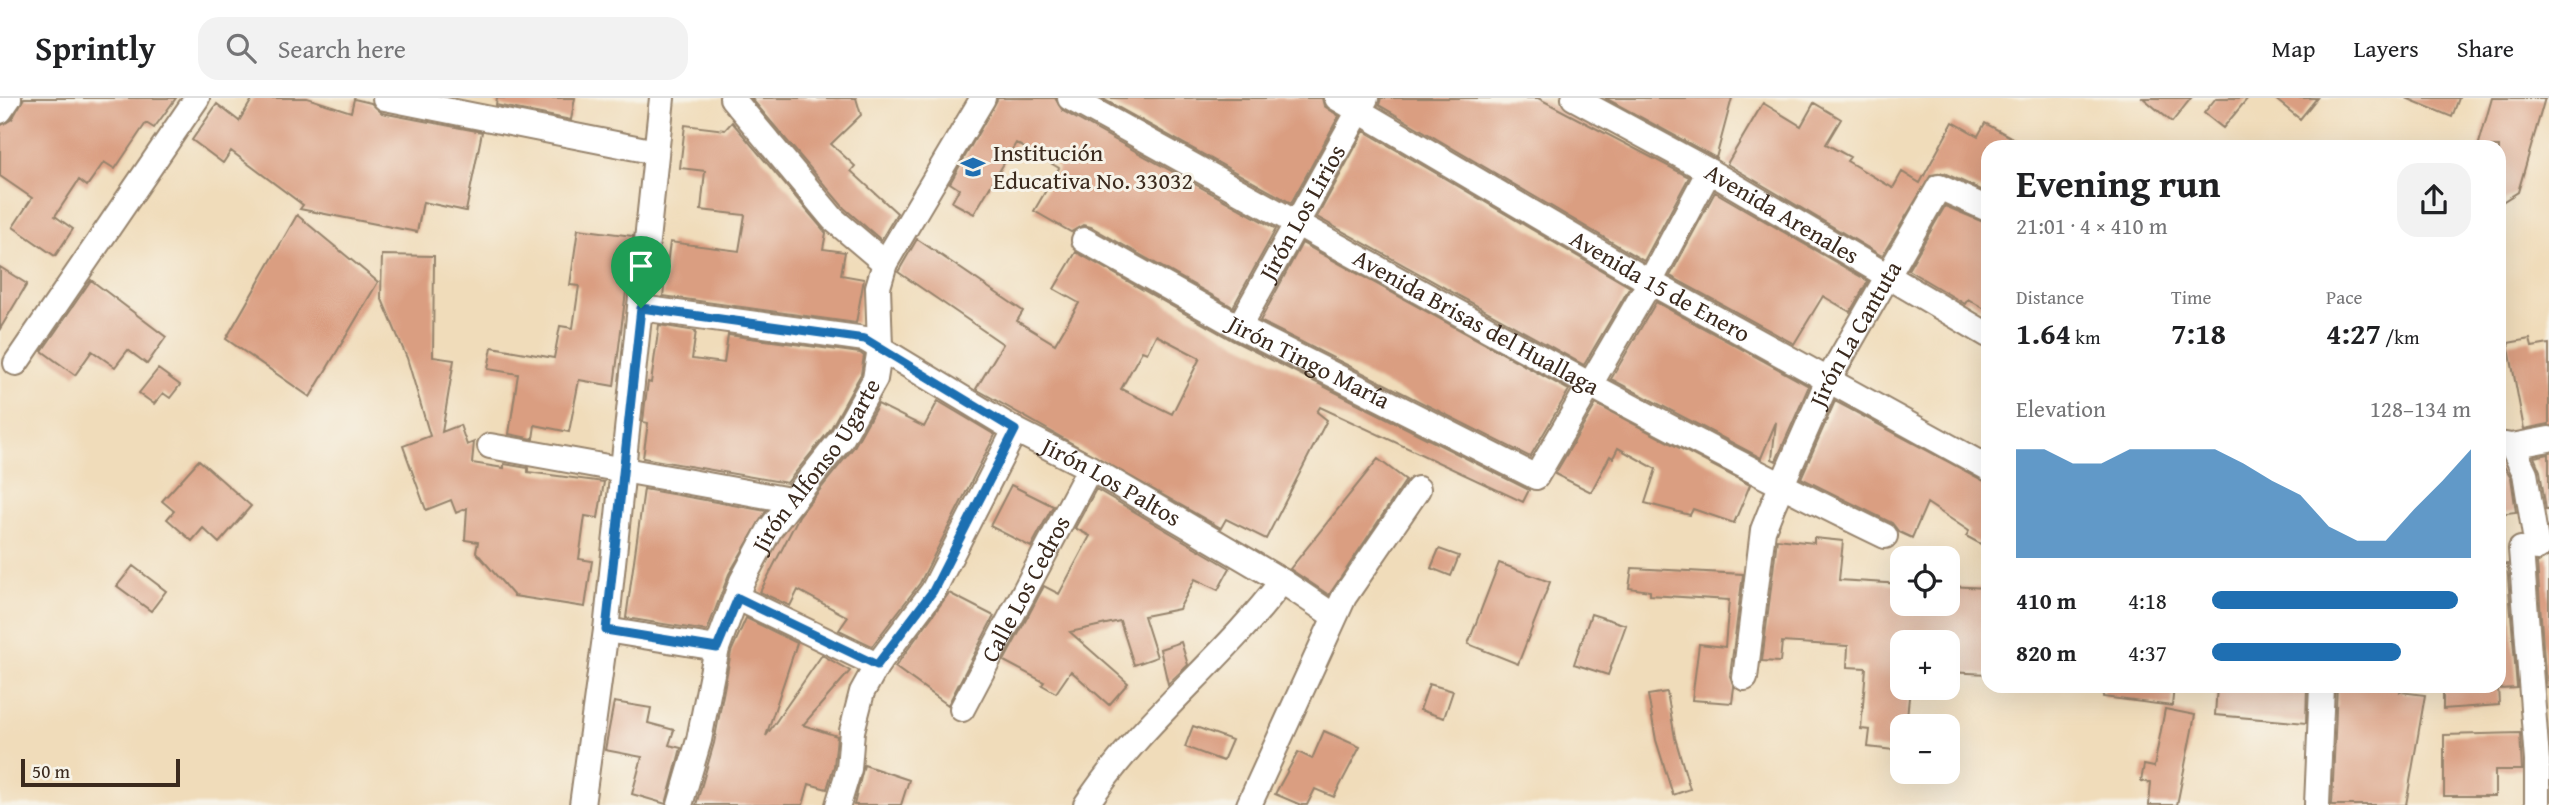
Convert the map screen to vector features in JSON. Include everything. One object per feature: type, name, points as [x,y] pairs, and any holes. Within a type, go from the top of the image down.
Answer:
[{"type":"street","points":[[0,111],[9,98]]},
{"type":"street","points":[[16,363],[197,98]]},
{"type":"street","points":[[385,98],[656,152]]},
{"type":"street","points":[[582,805],[606,630],[662,98]]},
{"type":"street","points":[[732,98],[833,219],[885,263]]},
{"type":"street","name":"Jirón Alfonso Ugarte","points":[[680,805],[699,740],[717,648],[753,557],[790,500],[820,469],[862,407],[875,379],[880,348],[878,287],[885,263],[983,98]]},
{"type":"street","name":"Avenida Brisas del Huallaga","points":[[1070,98],[1589,383],[1781,486],[1885,536]]},
{"type":"street","name":"Avenida 15 de Enero","points":[[1337,98],[1363,104],[1650,282],[1981,464]]},
{"type":"street","name":"Avenida Arenales","points":[[1574,98],[1709,171],[1981,331]]},
{"type":"street","name":"Jirón Los Lirios","points":[[1240,327],[1363,104]]},
{"type":"street","points":[[1589,383],[1650,282],[1709,171]]},
{"type":"street","name":"Jirón La Cantuta","points":[[1745,678],[1763,530],[1829,380],[1938,187],[1981,206]]},
{"type":"street","name":"Jirón Tingo María","points":[[1084,240],[1240,327],[1536,477],[1589,383]]},
{"type":"street","name":"Jirón Los Paltos","points":[[641,308],[831,332],[865,339],[1015,430],[1090,468],[1282,581],[1334,616]]},
{"type":"street","points":[[838,805],[849,769],[852,731],[862,692],[877,665],[933,591],[1015,430]]},
{"type":"street","points":[[2506,445],[2549,439]]},
{"type":"street","points":[[490,446],[790,500]]},
{"type":"street","points":[[2506,446],[2525,473],[2537,805]]},
{"type":"street","name":"Calle Los Cedros","points":[[962,709],[1090,468]]},
{"type":"street","points":[[1249,805],[1334,616],[1418,489]]},
{"type":"street","points":[[1086,805],[1132,741],[1236,638],[1282,581]]},
{"type":"street","points":[[738,598],[877,665]]},
{"type":"street","points":[[606,630],[717,648]]},
{"type":"street","points":[[2317,805],[2322,693]]},
{"type":"building","points":[[24,98],[176,98],[154,128],[146,123],[115,169],[104,162],[87,186],[79,180],[55,216],[73,229],[55,256],[13,227],[32,198],[0,176],[0,126],[12,119]]},
{"type":"building","points":[[253,98],[307,98],[351,112],[354,99],[371,103],[382,113],[482,132],[466,211],[423,202],[417,232],[300,209],[303,205],[231,151],[223,163],[192,140],[217,104],[239,121]]},
{"type":"building","points":[[497,98],[575,98],[571,120],[496,105]]},
{"type":"building","points":[[751,98],[856,98],[861,115],[831,144],[855,166],[851,171],[897,213],[881,240],[844,208]]},
{"type":"building","points":[[998,98],[1055,98],[1063,111],[1276,229],[1233,307],[1091,227],[1083,225],[1071,232],[1034,211],[1059,168],[1016,143],[974,214],[952,202],[959,189],[950,183]]},
{"type":"building","points":[[1101,98],[1322,98],[1324,106],[1339,116],[1291,203]]},
{"type":"building","points":[[1381,98],[1538,98],[1689,177],[1644,261],[1379,105]]},
{"type":"building","points":[[1605,98],[1732,98],[1716,158]]},
{"type":"building","points":[[2143,98],[2191,98],[2172,122]]},
{"type":"building","points":[[2216,98],[2248,98],[2223,128],[2204,113]]},
{"type":"building","points":[[2274,98],[2317,98],[2300,119]]},
{"type":"building","points":[[2406,98],[2459,98],[2452,117]]},
{"type":"building","points":[[2492,98],[2545,98],[2518,192],[2506,200],[2506,140],[2480,140]]},
{"type":"building","points":[[1763,103],[1801,126],[1814,103],[1841,119],[1826,144],[1850,157],[1847,161],[1893,188],[1902,172],[1920,183],[1953,122],[1978,136],[1985,123],[2016,140],[1981,140],[1981,190],[1944,173],[1931,175],[1882,256],[1727,164]]},
{"type":"building","points":[[732,122],[826,233],[823,249],[845,252],[841,275],[864,279],[856,323],[663,296],[670,242],[739,251],[745,215],[701,210],[705,171],[680,168],[685,125],[725,130]]},
{"type":"building","points":[[1364,131],[1630,287],[1584,365],[1317,217]]},
{"type":"building","points":[[1715,192],[1868,281],[1850,312],[1823,296],[1794,344],[1670,276]]},
{"type":"building","points":[[1945,206],[1981,221],[1981,307],[1968,299],[1965,304],[1908,270]]},
{"type":"building","points":[[297,215],[378,282],[310,397],[226,339]]},
{"type":"building","points":[[578,229],[633,236],[614,386],[579,380],[569,432],[535,425],[533,439],[509,434],[518,374],[488,369],[492,347],[554,358],[560,326],[573,328],[579,286],[570,285]]},
{"type":"building","points":[[917,239],[1023,311],[1017,321],[1055,344],[1079,303],[1054,289],[1076,252],[1232,340],[1529,490],[1523,502],[1320,407],[1317,412],[1327,420],[1266,539],[1226,519],[1221,528],[976,389],[1003,344],[898,272]],"holes":[[[1156,335],[1200,358],[1172,414],[1121,389],[1142,351],[1147,353]]]},
{"type":"building","points":[[1302,243],[1569,390],[1530,457],[1260,321]]},
{"type":"building","points":[[382,255],[434,256],[433,357],[454,360],[442,432],[460,425],[467,445],[474,442],[472,463],[504,468],[504,464],[528,468],[528,472],[604,482],[598,518],[585,516],[579,559],[592,561],[585,607],[514,596],[476,552],[478,542],[465,540],[467,508],[456,513],[451,500],[426,510],[403,446],[430,436],[407,358],[381,297]]},
{"type":"building","points":[[0,267],[27,284],[0,329]]},
{"type":"building","points":[[91,280],[166,337],[147,364],[128,350],[115,367],[92,351],[75,375],[42,351]]},
{"type":"building","points":[[1656,302],[1809,386],[1776,461],[1772,459],[1776,422],[1761,458],[1611,379]]},
{"type":"building","points":[[659,325],[696,331],[692,359],[724,363],[728,335],[860,353],[864,356],[861,374],[830,430],[787,483],[643,458],[648,423],[643,422],[645,403],[648,382],[651,383]]},
{"type":"building","points":[[2530,339],[2532,347],[2549,344],[2549,424],[2524,429],[2508,343]]},
{"type":"building","points":[[158,369],[180,385],[170,398],[163,393],[154,404],[139,393]]},
{"type":"building","points":[[938,401],[995,435],[920,583],[872,646],[839,630],[848,617],[798,590],[790,606],[760,592],[799,516],[854,447],[878,404],[924,427]]},
{"type":"building","points":[[1835,401],[1981,479],[1981,544],[1966,536],[1969,531],[1927,503],[1912,538],[1899,532],[1892,523],[1801,478]]},
{"type":"building","points":[[1596,404],[1750,485],[1734,523],[1693,509],[1690,515],[1645,503],[1656,469],[1618,448],[1613,458],[1610,456],[1591,492],[1555,474]]},
{"type":"building","points":[[2549,454],[2549,510],[2546,510],[2540,471],[2534,457]]},
{"type":"building","points":[[1378,459],[1406,480],[1329,595],[1290,569]]},
{"type":"building","points":[[199,460],[251,506],[219,543],[203,528],[192,541],[167,519],[174,511],[162,501]]},
{"type":"building","points":[[2506,470],[2511,477],[2516,512],[2506,513]]},
{"type":"building","points":[[1011,485],[1053,506],[1031,547],[990,526]]},
{"type":"building","points":[[644,489],[766,511],[729,574],[707,631],[626,618]]},
{"type":"building","points":[[1096,489],[1230,568],[1218,590],[1195,579],[1179,609],[1144,616],[1157,657],[1134,665],[1120,621],[1070,632],[1128,683],[1109,705],[1071,671],[1056,693],[1042,685],[1044,682],[1004,661],[1044,586],[1059,594],[1090,536],[1075,528]]},
{"type":"building","points":[[1814,538],[1843,541],[1839,580],[1890,583],[1890,616],[1960,616],[1960,587],[1981,588],[1981,674],[1960,673],[1960,630],[1890,630],[1890,700],[1909,700],[1907,714],[1890,714],[1890,750],[1868,747],[1870,730],[1861,729],[1866,668],[1847,667],[1848,646],[1782,642],[1780,662],[1762,661],[1777,539],[1814,543]]},
{"type":"building","points":[[1439,549],[1459,556],[1451,576],[1431,568]]},
{"type":"building","points":[[2549,556],[2549,687],[2546,687],[2537,563]]},
{"type":"building","points":[[1499,563],[1550,582],[1518,664],[1468,644]]},
{"type":"building","points":[[2506,564],[2517,688],[2506,689]]},
{"type":"building","points":[[133,566],[166,591],[151,611],[117,586]]},
{"type":"building","points":[[1632,568],[1743,574],[1730,676],[1734,687],[1732,703],[1692,700],[1699,644],[1725,647],[1729,600],[1650,595],[1650,591],[1629,588]]},
{"type":"building","points":[[949,593],[994,616],[948,705],[895,667]]},
{"type":"building","points":[[1591,614],[1626,625],[1608,675],[1574,664]]},
{"type":"building","points":[[746,618],[797,643],[766,736],[822,655],[850,671],[803,725],[837,736],[834,766],[827,789],[809,784],[803,805],[696,805],[714,743],[731,652]]},
{"type":"building","points":[[1181,642],[1188,665],[1168,684],[1160,649]]},
{"type":"building","points":[[1429,684],[1453,691],[1444,718],[1420,710]]},
{"type":"building","points":[[1667,692],[1675,738],[1690,789],[1673,795],[1656,740],[1648,695]]},
{"type":"building","points":[[2103,693],[2173,693],[2172,706],[2103,697]]},
{"type":"building","points":[[2217,693],[2307,693],[2306,723],[2215,715]]},
{"type":"building","points":[[2337,693],[2425,695],[2406,805],[2332,805]]},
{"type":"building","points":[[2443,693],[2498,693],[2499,705],[2443,709]]},
{"type":"building","points":[[614,702],[651,708],[648,723],[674,730],[669,745],[681,748],[666,804],[632,794],[642,757],[605,750]]},
{"type":"building","points":[[2165,709],[2195,715],[2177,805],[2149,805],[2151,783],[2141,781],[2144,765],[2154,767]]},
{"type":"building","points":[[1193,726],[1232,740],[1223,761],[1185,747]]},
{"type":"building","points":[[1324,731],[1360,747],[1334,797],[1315,789],[1307,805],[1301,805],[1275,794],[1298,752],[1312,759]]},
{"type":"building","points":[[2520,733],[2522,770],[2495,770],[2495,796],[2444,796],[2444,735]]},
{"type":"building","points":[[864,765],[909,780],[901,805],[854,805]]},
{"type":"place","name":"Institución Educativa No. 33032","points":[[973,167]]},
{"type":"route","points":[[641,308],[831,332],[865,339],[1015,430],[933,591],[877,665],[738,598],[717,648],[606,630],[641,308]]}]
